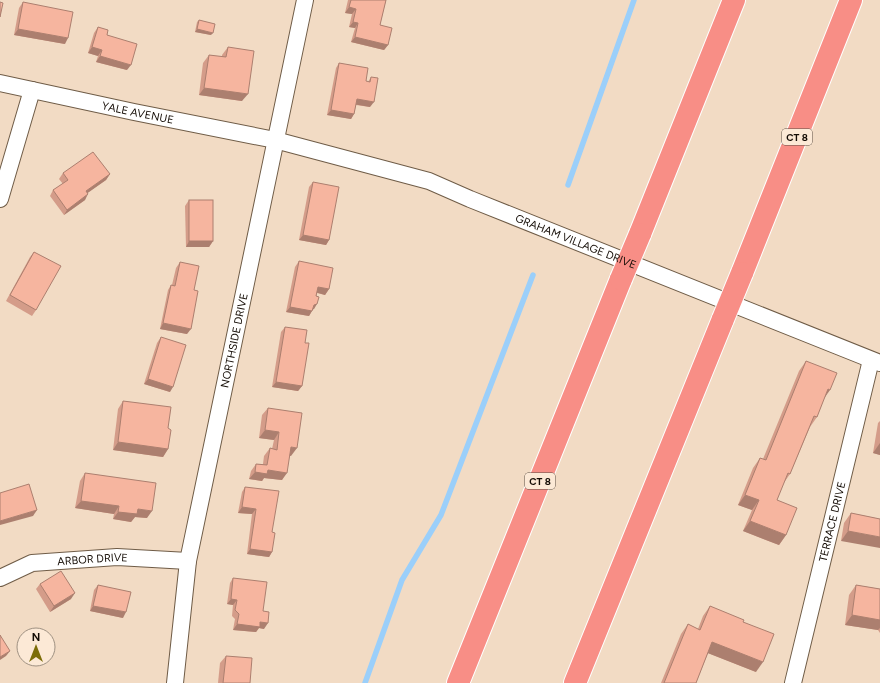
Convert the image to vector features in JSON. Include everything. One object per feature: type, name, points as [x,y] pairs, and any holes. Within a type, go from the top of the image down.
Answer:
[{"type":"highway","name":"CT 8","points":[[458,683],[734,0]]},
{"type":"highway","name":"CT 8","points":[[575,683],[742,273],[851,0]]},
{"type":"street","name":"NORTHSIDE DRIVE","points":[[175,683],[188,561],[305,0]]},
{"type":"street","name":"YALE AVENUE","points":[[0,82],[134,112],[275,140]]},
{"type":"street","points":[[0,199],[32,90]]},
{"type":"street","name":"GRAHAM VILLAGE DRIVE","points":[[275,140],[428,181],[876,361]]},
{"type":"street","name":"TERRACE DRIVE","points":[[793,683],[876,361]]},
{"type":"street","name":"ARBOR DRIVE","points":[[0,578],[32,563],[117,557],[188,561]]},
{"type":"building","points":[[351,0],[386,0],[380,25],[392,28],[388,45],[355,37],[358,23],[353,22],[356,9],[349,7]]},
{"type":"building","points":[[0,2],[3,3],[0,17]]},
{"type":"building","points":[[23,2],[73,12],[68,38],[18,29]]},
{"type":"building","points":[[199,20],[215,24],[213,33],[197,29]]},
{"type":"building","points":[[98,27],[108,30],[107,35],[137,44],[131,65],[100,56],[102,50],[92,47]]},
{"type":"building","points":[[228,47],[254,51],[248,94],[204,88],[209,55],[226,57]]},
{"type":"building","points":[[339,63],[368,68],[366,81],[370,82],[371,77],[378,78],[374,102],[357,99],[354,114],[331,110]]},
{"type":"building","points":[[93,152],[110,174],[86,191],[88,194],[67,210],[53,190],[68,180],[63,173]]},
{"type":"building","points":[[313,182],[339,187],[329,240],[303,235]]},
{"type":"building","points":[[189,200],[213,200],[213,241],[189,241]]},
{"type":"building","points":[[34,252],[61,266],[36,310],[10,295]]},
{"type":"building","points":[[299,261],[333,268],[329,289],[318,287],[316,296],[319,297],[317,304],[314,305],[312,311],[290,307]]},
{"type":"building","points":[[180,262],[199,266],[194,290],[198,291],[191,329],[163,323],[171,285],[175,286]]},
{"type":"building","points":[[285,327],[307,330],[305,343],[309,343],[302,386],[276,382]]},
{"type":"building","points":[[161,337],[186,345],[173,387],[148,379]]},
{"type":"building","points":[[806,361],[837,373],[830,390],[828,389],[817,417],[814,416],[790,474],[788,473],[777,500],[797,508],[786,535],[750,521],[759,500],[745,495],[760,458],[766,460]]},
{"type":"building","points":[[123,401],[171,407],[168,428],[171,430],[168,449],[118,442]]},
{"type":"building","points":[[268,408],[302,413],[297,448],[291,447],[287,473],[268,470],[267,474],[255,472],[256,464],[267,465],[270,448],[277,450],[279,432],[265,430]]},
{"type":"building","points":[[85,473],[156,483],[152,511],[138,509],[137,514],[118,512],[119,506],[81,501]]},
{"type":"building","points":[[29,484],[37,510],[0,521],[0,493]]},
{"type":"building","points":[[245,487],[279,491],[272,532],[275,533],[272,552],[250,549],[256,509],[242,507]]},
{"type":"building","points":[[851,513],[880,519],[880,537],[848,531]]},
{"type":"building","points":[[61,571],[75,593],[54,606],[40,584]]},
{"type":"building","points":[[233,578],[267,582],[263,611],[269,612],[268,623],[260,622],[260,627],[237,624],[239,614],[235,610],[237,600],[231,599]]},
{"type":"building","points":[[98,585],[131,592],[126,612],[93,606]]},
{"type":"building","points":[[856,585],[880,589],[880,620],[852,615]]},
{"type":"building","points":[[710,606],[744,620],[743,622],[774,634],[763,662],[712,642],[696,683],[664,683],[688,624],[700,630]]},
{"type":"building","points":[[0,635],[10,651],[0,657]]},
{"type":"building","points":[[226,656],[252,658],[250,683],[223,683]]},
{"type":"waterway","points":[[568,185],[634,0]]},
{"type":"waterway","points":[[365,683],[402,580],[441,515],[533,275]]}]
